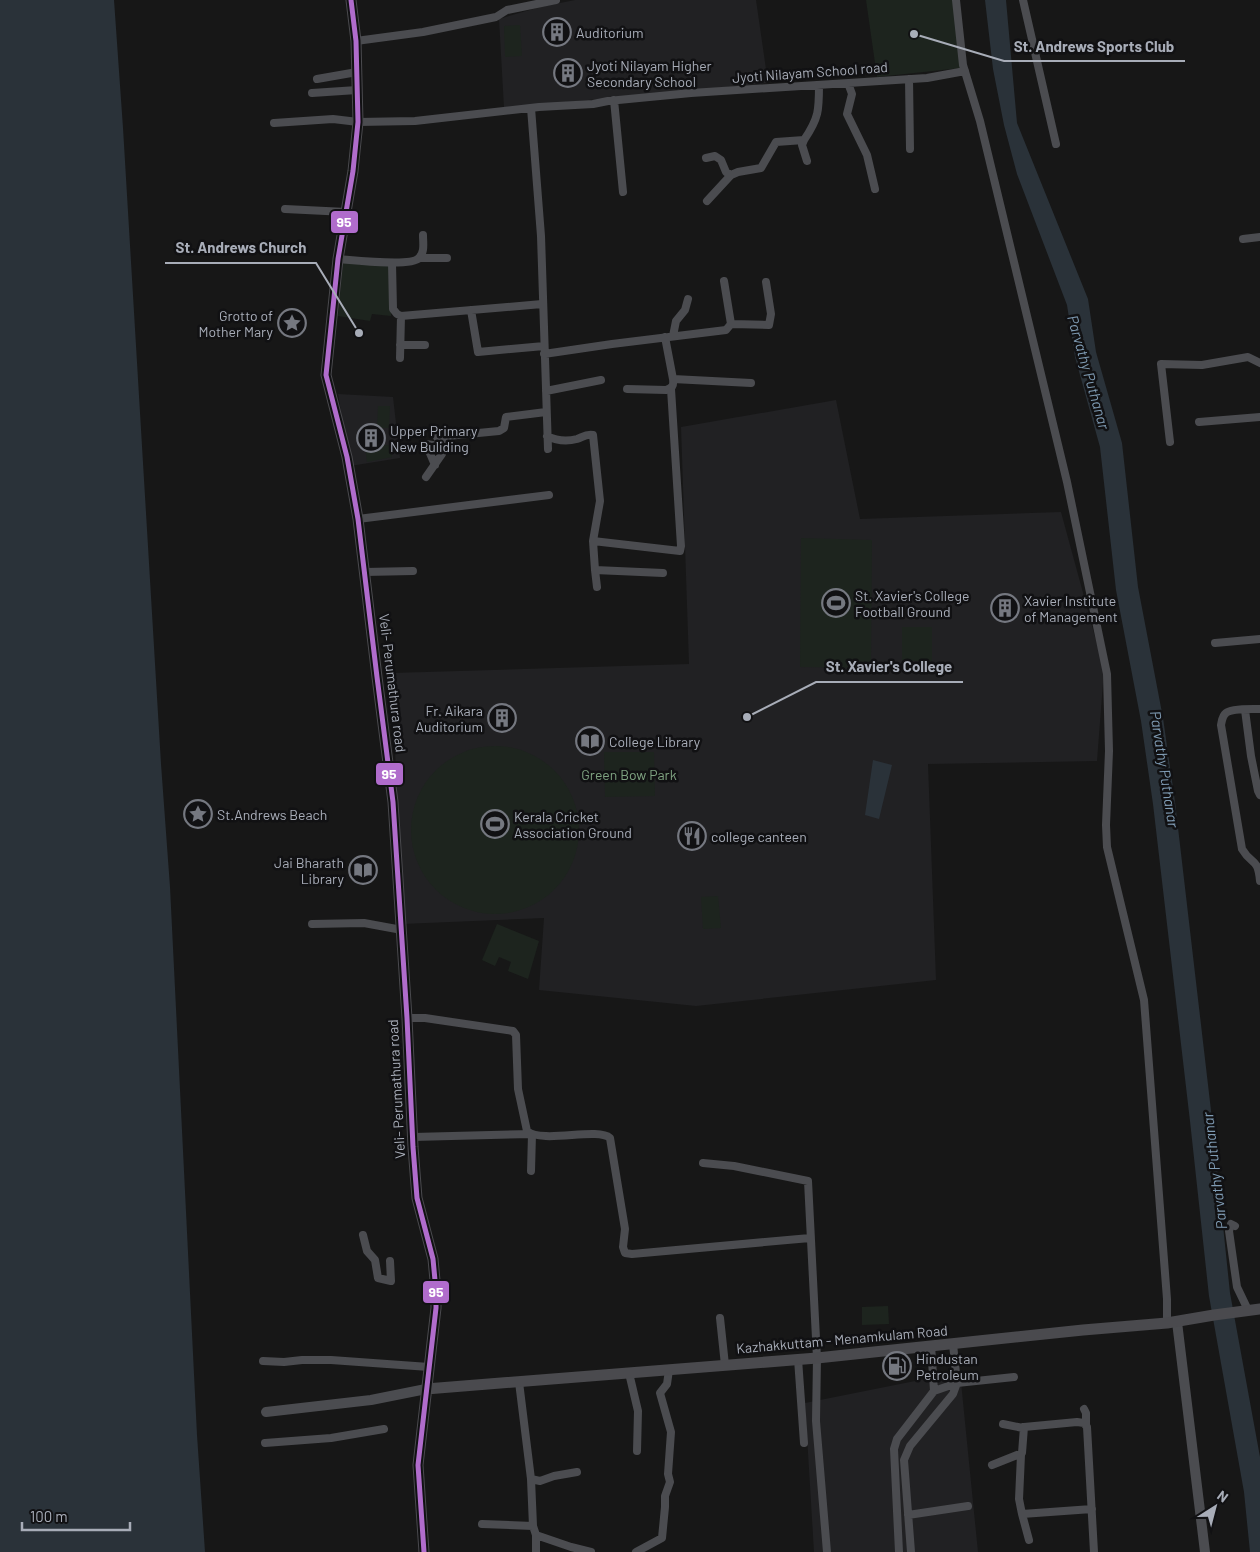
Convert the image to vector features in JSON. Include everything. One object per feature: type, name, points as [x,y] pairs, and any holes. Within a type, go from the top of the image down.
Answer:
[{"type":"main road","name":"Veli- Perumathura road","points":[[351,0],[356,41],[358,122],[353,171],[338,259],[326,375],[348,457],[358,519],[394,802],[417,1198],[433,1259],[436,1291],[436,1308],[418,1465],[424,1552]]},
{"type":"main road","name":"Kazhakkuttam - Menamkulam Road","points":[[426,1389],[817,1358],[1082,1330],[1172,1323],[1260,1309]]},
{"type":"street","points":[[356,41],[422,32],[496,17],[507,10],[556,0]]},
{"type":"street","points":[[956,0],[965,71],[980,122],[1067,482],[1106,674],[1109,751],[1106,847],[1144,1000],[1166,1299],[1172,1323],[1205,1552]]},
{"type":"street","points":[[1023,0],[1056,144]]},
{"type":"street","name":"Jyoti Nilayam School road","points":[[274,123],[333,119],[358,122],[415,121],[531,108],[593,104],[614,100],[944,76],[965,71]]},
{"type":"street","points":[[317,79],[357,72]]},
{"type":"street","points":[[908,79],[910,149]]},
{"type":"street","points":[[848,83],[852,94],[847,114],[866,155],[874,188]]},
{"type":"street","points":[[807,161],[802,145],[818,116],[819,85]]},
{"type":"street","points":[[312,93],[357,90]]},
{"type":"street","points":[[614,100],[623,192]]},
{"type":"street","points":[[531,108],[541,236],[548,448]]},
{"type":"street","points":[[707,201],[731,175],[761,168],[776,142],[804,140]]},
{"type":"street","points":[[706,158],[715,156],[721,160],[726,172],[731,175]]},
{"type":"street","points":[[285,209],[346,212]]},
{"type":"street","points":[[419,258],[423,250],[423,235]]},
{"type":"street","points":[[1243,239],[1260,237]]},
{"type":"street","points":[[338,259],[392,263],[414,261],[419,258],[447,258]]},
{"type":"street","points":[[392,263],[393,309],[401,316],[542,304]]},
{"type":"street","points":[[471,310],[478,352],[544,350],[722,331],[729,328],[731,324],[724,281]]},
{"type":"street","points":[[731,324],[769,325],[771,314],[766,282]]},
{"type":"street","points":[[593,542],[680,551],[671,389],[673,379],[669,337],[688,299]]},
{"type":"street","points":[[400,358],[401,316]]},
{"type":"street","points":[[400,345],[425,345]]},
{"type":"street","points":[[1170,442],[1161,364],[1202,364],[1248,357],[1260,363]]},
{"type":"street","points":[[673,379],[751,383]]},
{"type":"street","points":[[546,391],[601,380]]},
{"type":"street","points":[[627,389],[671,389]]},
{"type":"street","points":[[437,437],[499,431],[504,428],[506,417],[546,412]]},
{"type":"street","points":[[1198,422],[1260,417]]},
{"type":"street","points":[[547,436],[557,441],[577,439],[587,434],[593,435],[600,501],[593,542],[597,587]]},
{"type":"street","points":[[426,477],[442,454],[440,446],[447,436]]},
{"type":"street","points":[[435,465],[426,444],[440,446]]},
{"type":"street","points":[[358,519],[549,495]]},
{"type":"street","points":[[364,572],[413,570]]},
{"type":"street","points":[[595,570],[663,573]]},
{"type":"street","points":[[1215,644],[1260,639]]},
{"type":"street","points":[[1260,709],[1230,711],[1222,719],[1221,725],[1242,849],[1246,856],[1256,863],[1259,869],[1260,881]]},
{"type":"street","points":[[1245,710],[1251,756],[1260,795]]},
{"type":"street","points":[[1251,756],[1260,755]]},
{"type":"street","points":[[312,924],[364,923],[402,930]]},
{"type":"street","points":[[407,1018],[425,1018],[513,1030],[516,1035],[518,1089],[525,1127],[532,1134]]},
{"type":"street","points":[[531,1171],[532,1134]]},
{"type":"street","points":[[413,1137],[532,1134],[569,1136],[602,1134],[608,1136],[610,1138],[625,1229],[623,1247],[625,1253],[628,1254],[810,1238]]},
{"type":"street","points":[[703,1164],[734,1166],[808,1181],[817,1358],[816,1421],[827,1552]]},
{"type":"street","points":[[1235,1226],[1231,1224],[1230,1231],[1237,1287],[1243,1311]]},
{"type":"street","points":[[363,1235],[367,1251],[375,1260],[378,1278],[391,1281],[390,1261]]},
{"type":"street","points":[[720,1318],[725,1365]]},
{"type":"street","points":[[911,1552],[904,1460],[916,1440],[953,1394],[957,1383],[953,1344]]},
{"type":"street","points":[[931,1345],[934,1391]]},
{"type":"street","points":[[798,1359],[804,1443]]},
{"type":"street","points":[[263,1361],[331,1360],[429,1367]]},
{"type":"street","points":[[636,1552],[662,1538],[665,1496],[670,1482],[668,1474],[671,1432],[660,1393],[667,1384],[669,1370]]},
{"type":"street","points":[[629,1373],[638,1411],[637,1451]]},
{"type":"street","points":[[900,1552],[894,1448],[897,1439],[934,1391],[957,1383],[1014,1377]]},
{"type":"street","points":[[519,1382],[531,1479],[536,1552]]},
{"type":"street","points":[[266,1412],[371,1400],[426,1389]]},
{"type":"street","points":[[1084,1409],[1086,1414],[1094,1552]]},
{"type":"street","points":[[1003,1424],[1022,1428],[1025,1426],[1077,1422],[1086,1425]]},
{"type":"street","points":[[1022,1428],[1023,1451],[1020,1454],[1019,1499],[1029,1540]]},
{"type":"street","points":[[265,1443],[331,1438],[384,1429]]},
{"type":"street","points":[[992,1465],[1020,1454]]},
{"type":"street","points":[[531,1479],[540,1481],[554,1476],[577,1472]]},
{"type":"street","points":[[908,1515],[968,1506]]},
{"type":"street","points":[[1022,1514],[1092,1510]]},
{"type":"street","points":[[482,1524],[533,1526]]},
{"type":"street","points":[[536,1535],[591,1552]]},
{"type":"street","points":[[899,1540],[910,1539]]},
{"type":"shaded area","points":[[575,0],[756,0],[768,83],[504,108],[499,19],[540,7]]},
{"type":"shaded area","points":[[338,394],[393,397],[400,458],[350,466]]},
{"type":"shaded area","points":[[836,400],[860,519],[1061,512],[1104,670],[1097,761],[928,764],[936,980],[696,1006],[539,990],[544,918],[402,924],[392,673],[689,664],[681,427]]},
{"type":"shaded area","points":[[960,1372],[978,1552],[814,1552],[805,1403]]},
{"type":"green space","points":[[866,0],[953,0],[961,68],[877,77]]},
{"type":"green space","points":[[520,25],[522,56],[505,57],[504,26]]},
{"type":"green space","points":[[343,262],[388,265],[391,271],[391,316],[372,314],[370,321],[338,316]]},
{"type":"green space","points":[[378,406],[390,406],[389,428],[377,428]]},
{"type":"green space","points":[[390,445],[392,457],[367,462],[365,446]]},
{"type":"green space","name":"St. Xavier's College Football Ground","points":[[801,538],[872,540],[871,668],[800,667]]},
{"type":"green space","points":[[902,627],[932,627],[932,661],[902,661]]},
{"type":"green space","name":"Kerala Cricket Association Ground","points":[[503,746],[527,752],[555,770],[573,798],[578,814],[578,846],[573,862],[555,890],[542,900],[519,911],[487,914],[463,908],[435,890],[425,877],[414,854],[411,822],[417,798],[435,770],[448,760],[471,749]]},
{"type":"green space","name":"Green Bow Park","points":[[604,752],[654,752],[655,796],[605,797]]},
{"type":"green space","points":[[718,896],[721,928],[703,929],[701,897]]},
{"type":"green space","points":[[497,924],[539,941],[528,979],[508,971],[511,962],[499,957],[495,966],[482,960]]},
{"type":"green space","points":[[888,1306],[889,1324],[862,1325],[862,1307]]},
{"type":"water","points":[[0,0],[114,0],[170,887],[197,1435],[205,1552],[0,1552]]},
{"type":"water","name":"Parvathy Puthanar","points":[[985,0],[1006,0],[1017,123],[1088,299],[1096,352],[1122,443],[1138,587],[1163,718],[1175,802],[1230,1293],[1260,1457],[1260,1552],[1250,1552],[1244,1492],[1209,1296],[1153,804],[1141,721],[1116,590],[1100,447],[1075,357],[1067,305],[1017,174],[1004,125],[993,69]]},
{"type":"water","points":[[873,760],[892,765],[879,819],[865,815]]},
{"type":"transit line","name":"95","points":[[351,0],[356,41],[358,122],[353,171],[338,259],[326,375],[347,457],[358,519],[393,802],[417,1198],[433,1259],[436,1291],[436,1308],[418,1465],[424,1552]]},
{"type":"place","name":"Auditorium","points":[[557,32]]},
{"type":"place","name":"St. Andrews Sports Club","points":[[914,34]]},
{"type":"place","name":"Jyoti Nilayam Higher Secondary School","points":[[568,73]]},
{"type":"place","name":"Grotto of Mother Mary","points":[[292,323]]},
{"type":"place","name":"St. Andrews Church","points":[[359,333]]},
{"type":"place","name":"Upper Primary New Buliding","points":[[371,438]]},
{"type":"place","name":"St. Xavier's College Football Ground","points":[[836,603]]},
{"type":"place","name":"Xavier Institute of Management","points":[[1005,608]]},
{"type":"place","name":"St. Xavier's College","points":[[747,717]]},
{"type":"place","name":"Fr. Aikara Auditorium","points":[[502,718]]},
{"type":"place","name":"College Library","points":[[590,741]]},
{"type":"place","name":"St.Andrews Beach","points":[[198,814]]},
{"type":"place","name":"Kerala Cricket Association Ground","points":[[495,824]]},
{"type":"place","name":"college canteen","points":[[692,836]]},
{"type":"place","name":"Jai Bharath Library","points":[[363,870]]},
{"type":"place","name":"Hindustan Petroleum","points":[[897,1366]]}]
